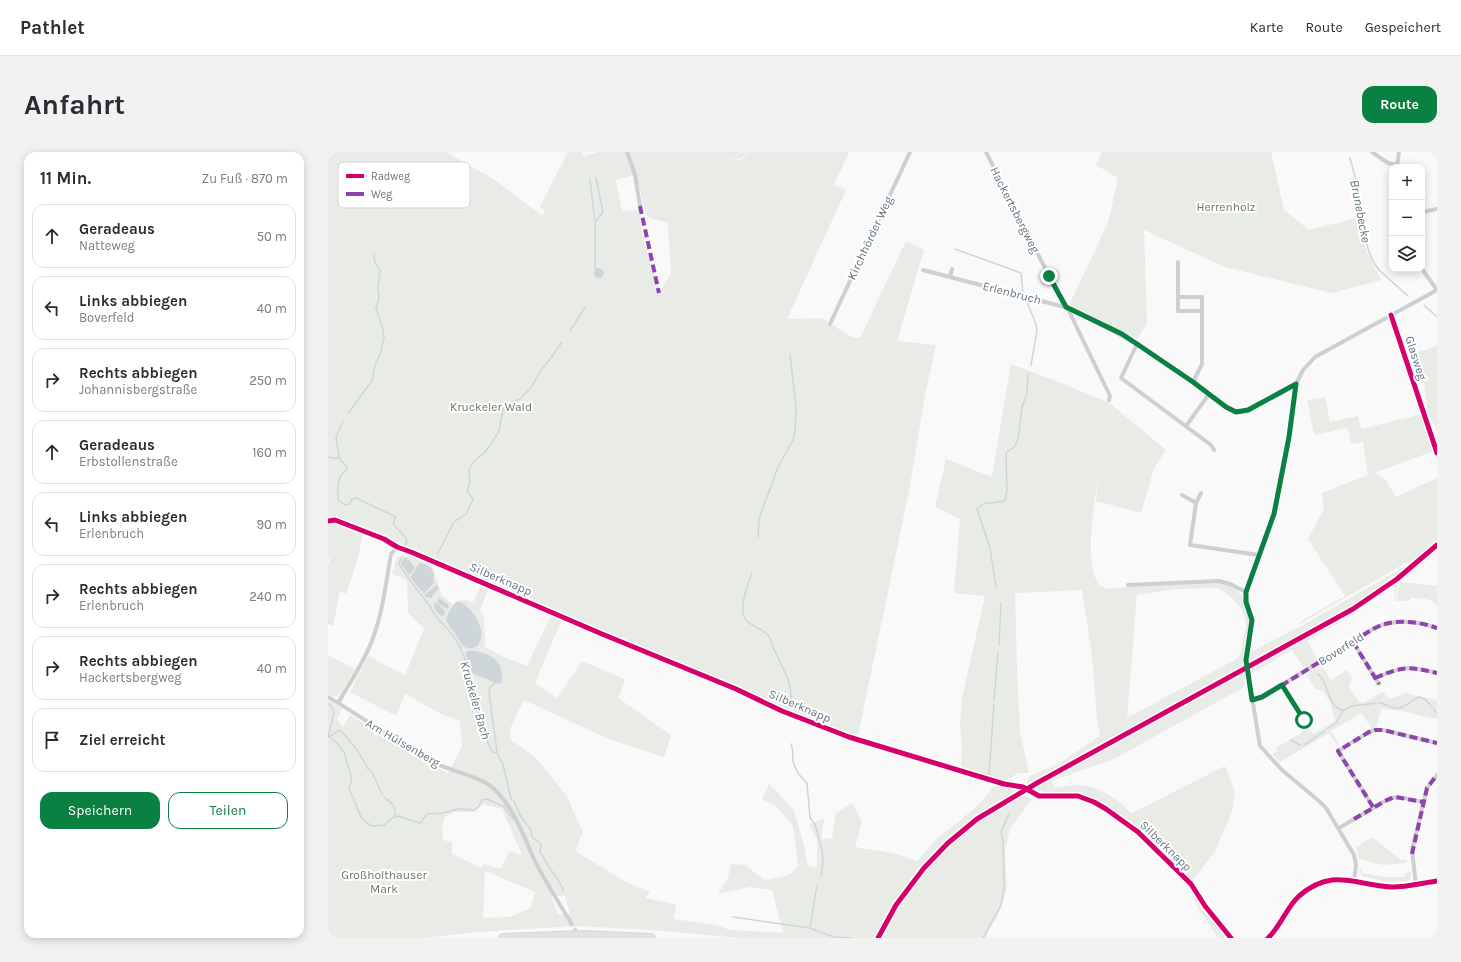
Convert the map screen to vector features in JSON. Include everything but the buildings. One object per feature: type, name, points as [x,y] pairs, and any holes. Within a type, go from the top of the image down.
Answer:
[{"type":"highway","points":[[503,938],[584,935],[651,938]]},
{"type":"street","points":[[627,152],[636,175],[640,206]]},
{"type":"street","name":"Kirchhörder Weg","points":[[830,324],[910,152]]},
{"type":"street","name":"Hackertsbergweg","points":[[986,152],[1066,307],[1110,398]]},
{"type":"street","points":[[1372,152],[1389,164]]},
{"type":"street","points":[[1398,164],[1399,152]]},
{"type":"street","points":[[1425,211],[1437,209]]},
{"type":"street","points":[[1178,262],[1178,311],[1202,312]]},
{"type":"street","points":[[950,277],[952,269]]},
{"type":"street","name":"Erlenbruch","points":[[923,270],[1066,307],[1115,331],[1137,344],[1193,382],[1226,407],[1236,412],[1248,410],[1296,384]]},
{"type":"street","points":[[1354,880],[1355,860],[1339,828],[1323,804],[1282,770],[1260,746],[1246,660],[1252,620],[1246,602],[1246,592],[1276,508],[1289,437],[1296,384],[1303,370],[1315,357],[1437,290],[1424,272]]},
{"type":"street","points":[[1178,297],[1202,297],[1202,364],[1193,382]]},
{"type":"street","name":"Glasweg","points":[[1391,316],[1437,452]]},
{"type":"street","points":[[1137,344],[1121,378],[1211,445],[1214,450]]},
{"type":"street","points":[[1186,426],[1209,394]]},
{"type":"street","points":[[1201,493],[1196,503],[1190,544],[1259,555]]},
{"type":"street","points":[[1182,494],[1196,503]]},
{"type":"street","name":"Silberknapp","points":[[328,521],[335,520],[384,539],[397,548],[412,552],[782,711],[849,737],[1004,784],[1023,787],[1039,796],[1078,796],[1094,802],[1117,816],[1138,832],[1186,879],[1191,884],[1205,906],[1231,938]]},
{"type":"street","points":[[338,703],[369,649],[374,637],[381,611],[390,554],[397,548]]},
{"type":"street","points":[[1128,585],[1219,581],[1230,584],[1246,592]]},
{"type":"street","name":"Boverfeld","points":[[1252,700],[1262,697],[1385,623],[1417,623],[1437,628]]},
{"type":"street","points":[[1353,642],[1379,684]]},
{"type":"street","points":[[1375,678],[1405,667],[1437,673]]},
{"type":"street","points":[[1282,685],[1304,720]]},
{"type":"street","name":"Am Hülsenberg","points":[[328,697],[428,760],[481,781],[491,787],[511,810],[546,882],[571,922]]},
{"type":"street","points":[[1373,807],[1338,750],[1375,730],[1383,730],[1437,743]]},
{"type":"street","points":[[1416,885],[1412,850],[1427,788],[1437,775]]},
{"type":"street","points":[[1339,828],[1373,807],[1395,797],[1424,802]]},
{"type":"street","points":[[1268,938],[1276,930],[1291,905],[1306,891],[1319,884],[1333,880],[1354,880],[1389,887],[1416,885],[1437,881]]},
{"type":"green space","name":"Kruckeler Wald","points":[[328,152],[446,152],[464,162],[338,162],[338,208],[470,208],[470,166],[495,180],[542,216],[545,211],[540,207],[568,152],[582,152],[584,156],[600,152],[624,152],[634,175],[616,180],[622,211],[639,210],[647,251],[660,291],[671,274],[668,223],[647,217],[629,152],[722,152],[732,160],[739,161],[748,152],[849,152],[834,185],[846,190],[787,319],[822,318],[851,337],[860,338],[906,241],[924,250],[897,341],[936,345],[925,395],[909,491],[858,735],[853,735],[852,737],[364,531],[356,565],[346,594],[340,591],[333,626],[328,624],[328,564],[330,559],[328,558]]},
{"type":"green space","points":[[723,152],[747,152],[741,158],[735,160]]},
{"type":"green space","name":"Herrenholz","points":[[1102,152],[1271,152],[1284,210],[1309,230],[1361,217],[1366,250],[1381,280],[1332,293],[1225,267],[1144,230],[1147,324],[1137,339],[1072,306],[1070,303],[1108,223],[1118,178],[1096,165]]},
{"type":"green space","points":[[1437,344],[1437,430],[1428,413],[1422,369],[1417,369],[1415,359],[1418,352],[1434,347]]},
{"type":"green space","points":[[1011,364],[1108,402],[1166,450],[1154,468],[1141,513],[1096,501],[1099,476],[1091,535],[1091,552],[1096,580],[1103,587],[1109,589],[1218,583],[1228,585],[1238,590],[1243,598],[1249,618],[1243,660],[1245,674],[1244,687],[1112,760],[1051,781],[1055,788],[1077,785],[1093,787],[1114,798],[1132,813],[1225,766],[1235,792],[1232,812],[1214,853],[1192,881],[1140,831],[1107,806],[1079,794],[1057,794],[1034,790],[1026,785],[1029,776],[1060,763],[1100,736],[1092,656],[1082,590],[1015,593],[1020,732],[1029,773],[1018,773],[1005,781],[993,779],[961,768],[962,745],[960,726],[962,698],[985,596],[954,593],[960,519],[935,507],[946,459],[992,477]],"holes":[[[1218,588],[1240,607],[1245,618],[1245,630],[1238,658],[1127,718],[1137,595],[1176,589]]]},
{"type":"green space","points":[[1325,397],[1330,422],[1358,416],[1361,429],[1422,414],[1434,451],[1374,473],[1386,480],[1396,497],[1437,478],[1437,543],[1413,565],[1408,563],[1404,564],[1298,625],[1303,620],[1345,596],[1308,539],[1324,508],[1322,493],[1368,475],[1363,442],[1351,444],[1348,428],[1314,435],[1307,400]]},
{"type":"green space","points":[[1437,546],[1437,552],[1400,582],[1437,586],[1437,605],[1434,602],[1421,599],[1410,598],[1410,601],[1396,601],[1400,586],[1399,579]]},
{"type":"green space","name":"Großholthauser Mark","points":[[411,556],[432,564],[441,594],[452,604],[465,599],[473,602],[481,586],[489,588],[480,610],[484,618],[485,647],[506,658],[527,666],[551,616],[562,619],[535,683],[557,698],[582,661],[624,679],[624,684],[618,698],[671,735],[664,757],[611,740],[524,700],[510,729],[510,739],[536,758],[566,795],[583,832],[575,851],[626,882],[650,892],[645,898],[676,904],[674,919],[716,925],[730,930],[783,933],[772,890],[750,887],[718,894],[728,878],[731,864],[745,865],[765,880],[790,875],[798,865],[793,826],[776,806],[762,799],[769,784],[794,810],[808,866],[817,868],[817,840],[809,824],[824,819],[821,839],[832,838],[836,813],[852,803],[862,821],[855,847],[893,853],[917,861],[938,838],[975,808],[994,786],[1014,790],[1032,799],[1010,829],[1005,850],[1007,888],[1002,905],[986,938],[740,938],[652,930],[576,926],[477,932],[423,938],[328,938],[328,700],[342,709],[337,720],[343,727],[350,715],[425,763],[448,773],[462,747],[460,720],[445,716],[405,694],[396,716],[350,692],[368,656],[405,675],[424,629],[408,613],[407,580],[392,574],[397,557]],"holes":[[[483,804],[502,809],[522,855],[509,851],[501,869],[483,864],[481,868],[452,854],[452,842],[443,840],[442,829],[445,817],[455,812],[475,812]],[[485,871],[535,892],[531,908],[509,917],[483,918]],[[551,896],[565,896],[570,914],[558,914]]]},
{"type":"green space","points":[[1406,566],[1409,567],[1352,608],[1249,665],[1249,653],[1301,626]]},
{"type":"green space","points":[[1396,581],[1398,585],[1396,589],[1395,601],[1395,588],[1393,586],[1340,622],[1307,641],[1318,660],[1304,668],[1292,650],[1250,674],[1249,667],[1352,611]]},
{"type":"green space","points":[[328,655],[355,669],[339,695],[333,697],[328,694]]},
{"type":"green space","points":[[1320,663],[1331,680],[1347,670],[1352,677],[1349,687],[1359,702],[1364,703],[1383,692],[1391,699],[1405,693],[1437,700],[1437,719],[1396,710],[1381,709],[1376,728],[1372,729],[1362,713],[1331,731],[1339,744],[1337,745],[1329,733],[1280,762],[1272,754],[1277,751],[1276,748],[1309,728],[1313,734],[1335,721],[1330,702],[1323,691],[1316,689],[1306,674],[1319,666]]},
{"type":"green space","points":[[1372,837],[1401,860],[1406,860],[1407,863],[1383,865],[1359,859],[1356,847]]},
{"type":"green space","points":[[1359,869],[1363,869],[1362,873],[1384,877],[1405,877],[1405,873],[1411,872],[1411,877],[1409,881],[1387,882],[1362,876]]},
{"type":"green space","points":[[1187,884],[1225,934],[1225,938],[1218,938],[1197,906]]},
{"type":"shaded area","points":[[599,268],[604,273],[599,278],[594,273]]},
{"type":"shaded area","points":[[406,557],[414,566],[414,569],[409,575],[401,564]]},
{"type":"shaded area","points":[[420,563],[431,568],[434,575],[434,583],[424,594],[410,577]]},
{"type":"shaded area","points":[[436,585],[439,588],[431,598],[426,597],[425,595]]},
{"type":"shaded area","points":[[439,598],[448,604],[449,607],[447,609],[437,602]]},
{"type":"shaded area","points":[[458,601],[472,612],[478,621],[481,630],[482,634],[478,646],[473,648],[467,648],[462,644],[446,621],[450,610]]},
{"type":"shaded area","points":[[434,603],[438,604],[445,611],[444,615],[442,616],[437,612],[434,607]]},
{"type":"shaded area","points":[[466,652],[483,653],[494,659],[501,669],[502,683],[498,684],[472,673],[466,655]]},
{"type":"waterway","name":"Brunebecke","points":[[1350,158],[1356,180],[1362,215],[1364,216],[1369,252],[1379,270],[1408,296]]},
{"type":"waterway","points":[[596,178],[603,212],[596,221]]},
{"type":"waterway","points":[[590,180],[595,222],[595,270]]},
{"type":"waterway","points":[[955,249],[1021,273],[1023,293]]},
{"type":"waterway","points":[[348,414],[372,381],[375,365],[381,352],[384,337],[376,308],[379,298],[378,287],[380,270],[375,263],[374,255]]},
{"type":"waterway","points":[[1026,300],[1036,324],[1037,331],[1031,365]]},
{"type":"waterway","name":"Brunebecke","points":[[1424,305],[1437,317]]},
{"type":"waterway","points":[[570,331],[585,307]]},
{"type":"waterway","points":[[438,553],[454,522],[466,514],[473,499],[467,491],[470,483],[469,470],[474,461],[484,453],[491,444],[499,431],[503,409],[507,404],[520,399],[531,388],[539,373],[562,342]]},
{"type":"waterway","points":[[758,537],[759,520],[762,510],[778,467],[793,440],[795,431],[796,407],[790,354]]},
{"type":"waterway","points":[[996,587],[990,548],[977,509],[983,504],[1005,501],[1007,491],[1006,453],[1015,446],[1018,439],[1022,407],[1027,394],[1028,375]]},
{"type":"waterway","points":[[339,457],[336,437],[343,421]]},
{"type":"waterway","name":"Kruckeler Bach","points":[[328,456],[330,458],[339,458],[347,469],[343,472],[339,479],[338,500],[345,505],[350,504],[352,499],[356,498],[396,517],[394,520],[394,525],[405,537],[407,542],[405,545]]},
{"type":"waterway","name":"Kruckeler Bach","points":[[402,556],[399,564],[402,570],[430,606],[437,618],[451,633],[460,647],[471,678],[483,732],[487,736],[492,752],[497,753],[502,764],[511,799],[514,801],[520,815],[531,830],[532,837],[541,844],[540,853],[559,881],[563,890]]},
{"type":"waterway","points":[[752,573],[744,597],[744,617],[747,621],[765,632],[770,638],[788,680],[791,697],[790,706]]},
{"type":"waterway","points":[[999,645],[1001,603]]},
{"type":"waterway","points":[[994,700],[998,652]]},
{"type":"waterway","points":[[1318,674],[1322,678],[1332,701],[1339,709],[1345,710],[1352,706],[1376,703]]},
{"type":"waterway","points":[[495,683],[490,687],[489,693],[497,752]]},
{"type":"waterway","points":[[1379,703],[1398,708],[1419,697],[1425,699],[1432,707]]},
{"type":"waterway","points":[[328,704],[334,712],[329,737],[337,743],[344,752],[351,776],[349,788],[361,817],[371,826],[384,825],[394,817],[398,816],[420,823],[427,814],[443,813],[458,809],[474,810],[479,806],[482,800],[487,799],[503,806],[513,819]]},
{"type":"waterway","points":[[989,774],[994,704]]},
{"type":"waterway","points":[[1327,729],[1336,723],[1343,710]]},
{"type":"waterway","points":[[1434,710],[1437,713]]},
{"type":"waterway","points":[[329,737],[340,730],[342,732],[358,751],[368,769],[372,772],[382,794]]},
{"type":"waterway","points":[[1304,745],[1325,731]]},
{"type":"waterway","points":[[1291,740],[1300,745]]},
{"type":"waterway","points":[[791,744],[795,767],[800,776],[807,783],[810,818],[815,824],[822,850],[823,861],[821,877]]},
{"type":"waterway","points":[[384,797],[393,805],[395,809],[395,816]]},
{"type":"waterway","points":[[983,938],[1001,905],[1004,887],[1003,842],[1001,832],[1009,814]]},
{"type":"waterway","points":[[810,928],[817,885]]},
{"type":"waterway","name":"Kruckeler Bach","points":[[733,917],[810,928],[834,937],[852,938]]},
{"type":"tunnel","points":[[571,923],[579,936]]},
{"type":"marked path","points":[[640,206],[659,293]]},
{"type":"marked path","points":[[1271,692],[1380,626],[1396,622],[1413,622],[1437,628]]},
{"type":"marked path","points":[[1353,642],[1379,684]]},
{"type":"marked path","points":[[1375,678],[1406,668],[1437,673]]},
{"type":"marked path","points":[[1282,685],[1304,720]]},
{"type":"marked path","points":[[1373,807],[1338,751],[1369,732],[1375,730],[1383,730],[1437,743]]},
{"type":"marked path","points":[[1412,854],[1427,788],[1437,775]]},
{"type":"marked path","points":[[1354,819],[1385,801],[1395,797],[1423,802]]},
{"type":"cycle path","points":[[1391,315],[1437,453]]},
{"type":"cycle path","points":[[328,521],[335,520],[384,539],[397,547],[736,689],[782,711],[849,737],[1004,784],[1023,787],[1039,796],[1078,796],[1094,802],[1138,832],[1191,884],[1205,906],[1231,938]]},
{"type":"cycle path","points":[[878,938],[896,905],[924,868],[948,843],[977,819],[1037,783],[1353,609],[1397,579],[1437,545]]},
{"type":"cycle path","points":[[1268,938],[1273,933],[1294,901],[1311,887],[1323,882],[1344,880],[1392,887],[1409,886],[1437,881]]},
{"type":"route","points":[[1049,276],[1066,307],[1122,334],[1193,382],[1231,410],[1242,412],[1248,410],[1296,384],[1289,437],[1274,514],[1246,592],[1246,602],[1252,620],[1246,660],[1252,700],[1262,697],[1282,685],[1304,720]]}]
